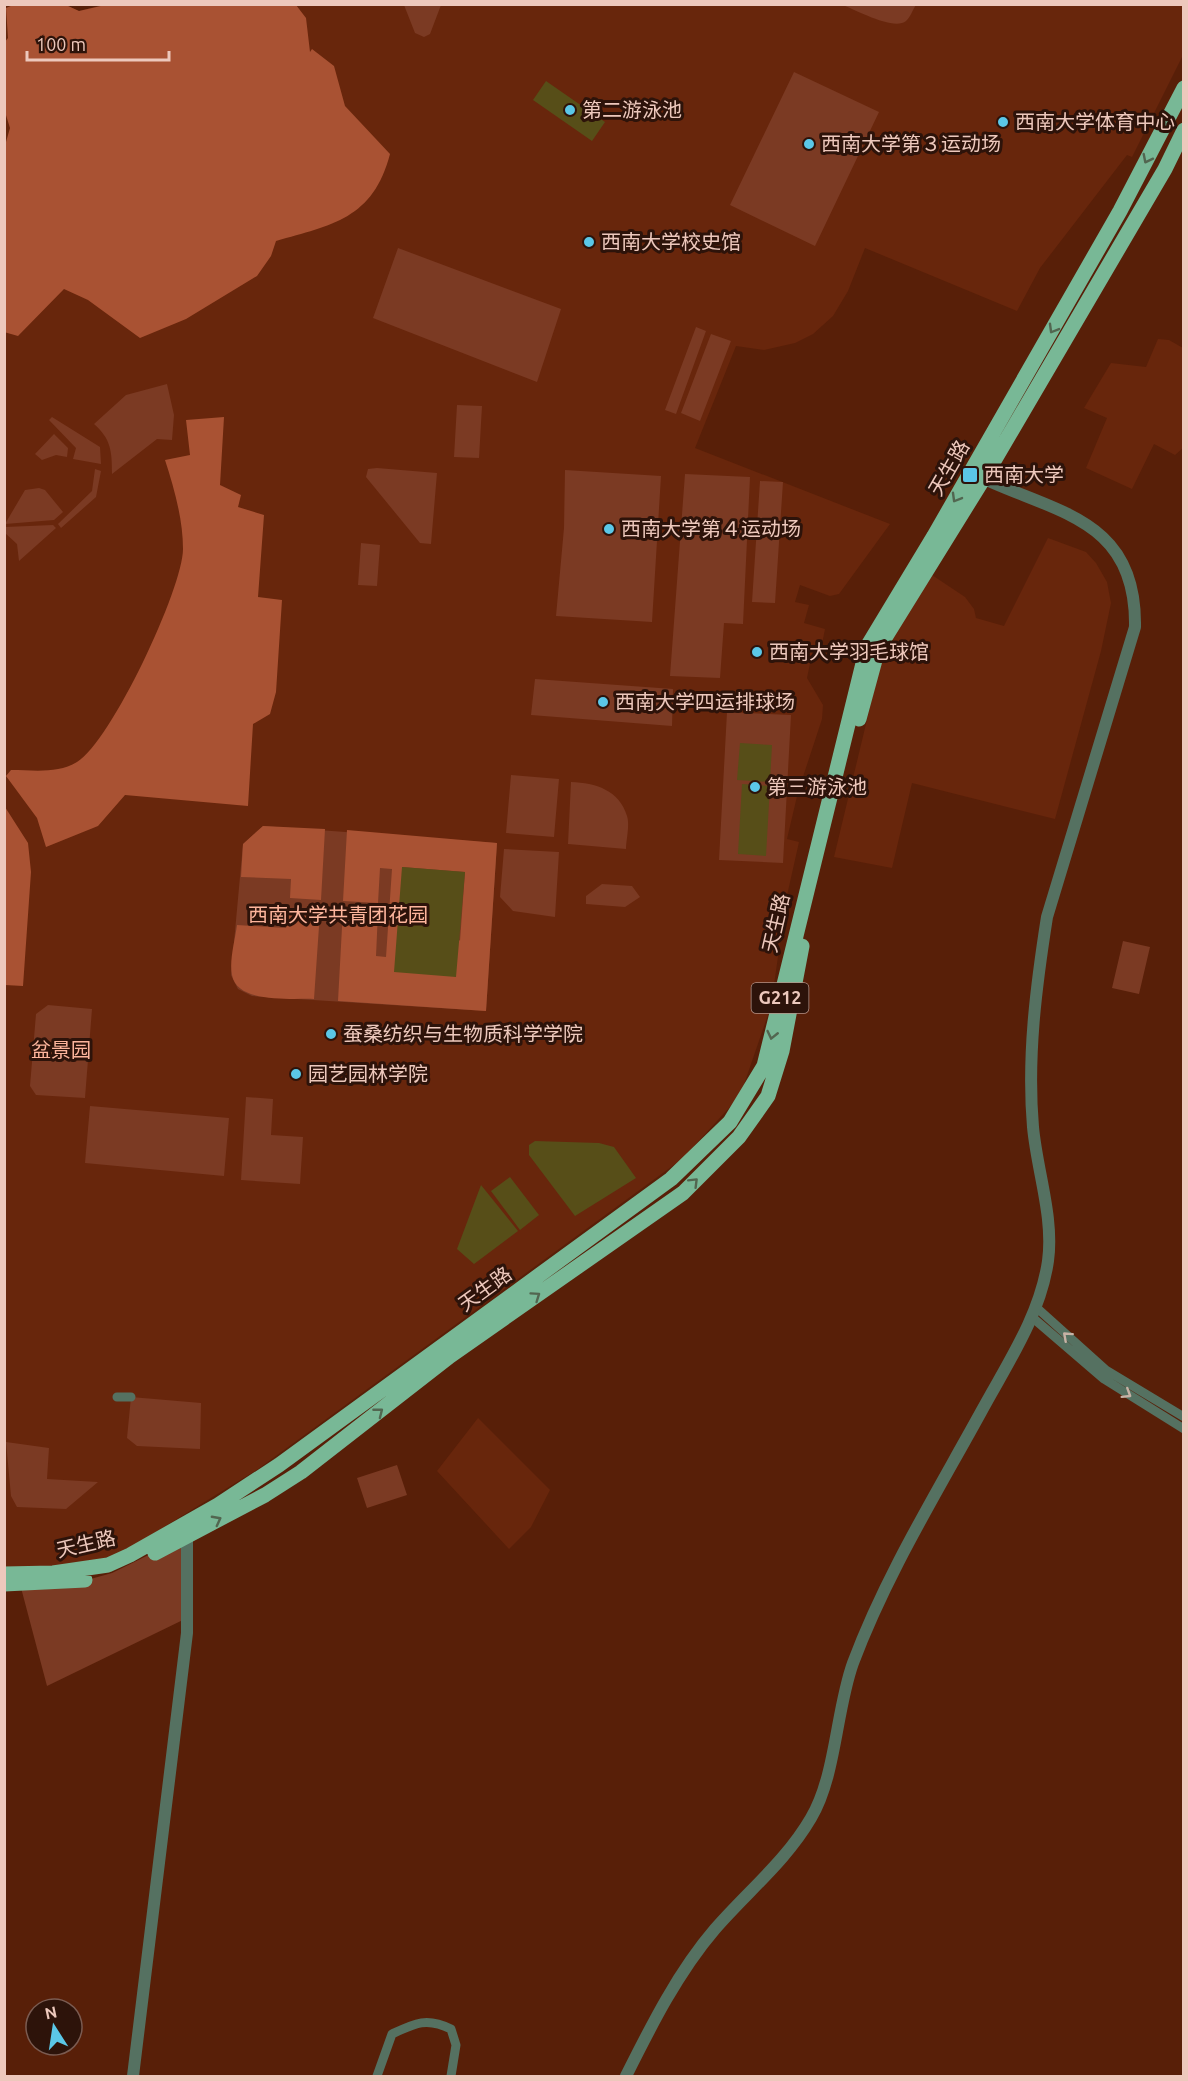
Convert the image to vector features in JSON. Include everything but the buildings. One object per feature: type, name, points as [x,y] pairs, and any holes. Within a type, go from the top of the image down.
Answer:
[{"type":"highway","name":"天生路","points":[[4,1584],[56,1583],[112,1573],[265,1495],[301,1472],[450,1356],[683,1193],[739,1137],[768,1096],[782,1051],[811,907],[878,649],[977,475],[1184,88]]},
{"type":"highway","name":"天生路","points":[[4,1574],[53,1573],[108,1564],[130,1555],[218,1505],[279,1465],[671,1179],[730,1122],[764,1066],[867,647],[977,475],[1165,169],[1184,130]]},
{"type":"street","points":[[626,2076],[679,1979],[714,1930],[794,1846],[814,1813],[853,1665],[906,1547],[1035,1313],[1048,1260],[1049,1235],[1033,1129],[1031,1075],[1034,1010],[1040,961],[1047,917],[1135,627],[1136,606],[1126,568],[1116,551],[1090,525],[977,475]]},
{"type":"street","points":[[1035,1313],[1106,1370],[1184,1417]]},
{"type":"street","points":[[1035,1313],[1104,1379],[1184,1429]]},
{"type":"street","points":[[117,1397],[131,1397]]},
{"type":"street","points":[[133,2076],[187,1633],[187,1536]]},
{"type":"street","points":[[125,2076],[148,1945]]},
{"type":"street","points":[[377,2076],[392,2034],[412,2025],[435,2021],[451,2029],[456,2045],[451,2076]]},
{"type":"shaded area","points":[[105,4],[1184,5],[1183,55],[1132,157],[1127,155],[1040,268],[1017,311],[865,248],[848,291],[833,316],[813,334],[795,343],[764,350],[736,346],[695,448],[890,524],[839,594],[830,596],[800,585],[795,602],[809,605],[804,623],[825,629],[821,649],[813,649],[807,678],[823,705],[822,719],[798,792],[787,839],[799,842],[786,900],[771,1006],[740,1096],[682,1159],[258,1469],[120,1554],[76,1567],[4,1568],[4,5],[66,5],[79,11]]},
{"type":"shaded area","points":[[13,5],[66,5],[79,11],[105,5],[296,5],[306,18],[310,52],[312,49],[334,66],[345,106],[390,154],[383,176],[373,193],[361,206],[332,224],[276,241],[271,256],[257,276],[186,319],[140,338],[88,300],[64,289],[18,336],[4,332],[4,149],[10,128],[5,112],[4,43],[8,38],[6,8]]},
{"type":"shaded area","points":[[546,81],[605,122],[592,141],[533,100]]},
{"type":"shaded area","points":[[1158,339],[1169,340],[1183,348],[1183,448],[1175,455],[1154,444],[1132,489],[1086,468],[1107,418],[1084,408],[1111,363],[1146,367]]},
{"type":"shaded area","points":[[224,417],[220,485],[241,495],[238,507],[264,515],[258,597],[282,600],[276,692],[270,714],[253,724],[248,806],[125,795],[98,826],[46,847],[37,818],[6,776],[11,770],[45,771],[69,766],[91,749],[108,726],[143,663],[180,569],[183,549],[180,515],[165,460],[190,455],[186,420]]},
{"type":"shaded area","points":[[1048,538],[1086,552],[1096,563],[1107,582],[1111,603],[1101,651],[1055,819],[912,783],[892,868],[834,857],[884,649],[929,573],[965,597],[974,609],[976,618],[1004,626]]},
{"type":"shaded area","points":[[740,743],[772,745],[770,782],[737,780]]},
{"type":"shaded area","points":[[742,784],[770,786],[766,856],[738,854]]},
{"type":"shaded area","points":[[5,807],[28,843],[31,872],[23,986],[5,985]]},
{"type":"shaded area","points":[[263,826],[325,829],[321,900],[290,898],[291,879],[241,877],[243,844]]},
{"type":"shaded area","points":[[347,830],[497,843],[486,1011],[338,1001],[343,909],[378,912],[376,956],[386,957],[392,869],[380,868],[378,903],[343,901]],"holes":[[[402,867],[465,872],[460,941]]]},
{"type":"shaded area","points":[[402,867],[465,872],[456,977],[394,972]]},
{"type":"shaded area","points":[[288,910],[320,912],[314,999],[280,999],[254,995],[244,991],[236,984],[232,975],[237,925],[286,928]]},
{"type":"shaded area","points":[[535,1141],[599,1143],[614,1147],[636,1178],[575,1216],[529,1155],[529,1145]]},
{"type":"shaded area","points":[[510,1177],[539,1215],[520,1230],[491,1191]]},
{"type":"shaded area","points":[[481,1185],[518,1231],[474,1264],[457,1249]]},
{"type":"shaded area","points":[[478,1418],[550,1490],[531,1527],[509,1549],[437,1471]]},
{"type":"green space","points":[[916,4],[907,20],[900,23],[884,22],[843,5]]},
{"type":"green space","points":[[404,5],[441,5],[430,34],[424,37],[415,33]]},
{"type":"green space","points":[[794,72],[879,112],[815,246],[730,205]]},
{"type":"green space","points":[[398,248],[561,309],[537,382],[373,318]]},
{"type":"green space","points":[[696,327],[706,331],[676,414],[665,410]]},
{"type":"green space","points":[[711,334],[731,341],[700,421],[681,413]]},
{"type":"green space","points":[[167,384],[174,415],[172,440],[157,439],[112,474],[112,459],[107,440],[94,424],[126,395]]},
{"type":"green space","points":[[457,405],[482,406],[479,458],[454,457]]},
{"type":"green space","points":[[52,417],[100,447],[101,464],[73,459],[76,448],[49,420]]},
{"type":"green space","points":[[54,434],[68,448],[67,457],[56,455],[42,460],[35,454]]},
{"type":"green space","points":[[95,469],[101,471],[96,497],[61,528],[58,524],[92,491]]},
{"type":"green space","points":[[368,469],[437,473],[431,544],[420,543],[366,477]]},
{"type":"green space","points":[[565,470],[661,476],[652,622],[556,616],[564,528]]},
{"type":"green space","points":[[685,474],[750,477],[743,624],[724,623],[720,678],[670,676]]},
{"type":"green space","points":[[760,481],[783,482],[775,603],[752,602]]},
{"type":"green space","points":[[39,488],[45,490],[63,512],[54,520],[5,524],[25,490]]},
{"type":"green space","points":[[53,525],[56,528],[19,561],[17,544],[5,533],[5,527]]},
{"type":"green space","points":[[361,543],[380,545],[377,586],[358,585]]},
{"type":"green space","name":"西南大学四运排球场","points":[[535,679],[673,689],[672,726],[531,715]]},
{"type":"green space","name":"第三游泳池","points":[[727,712],[791,715],[783,863],[719,860]]},
{"type":"green space","points":[[511,775],[559,779],[554,837],[506,833]]},
{"type":"green space","points":[[571,782],[598,786],[618,800],[628,820],[626,849],[568,844]]},
{"type":"green space","name":"西南大学共青团花园","points":[[263,826],[497,843],[486,1011],[252,996],[238,989],[231,975],[243,844]]},
{"type":"green space","points":[[504,849],[559,852],[555,917],[513,911],[500,897]]},
{"type":"green space","points":[[602,884],[632,886],[640,897],[625,907],[586,904],[586,896]]},
{"type":"green space","points":[[1123,941],[1150,947],[1139,994],[1112,988]]},
{"type":"green space","name":"盆景园","points":[[48,1005],[92,1009],[85,1098],[36,1095],[30,1086],[36,1014]]},
{"type":"green space","points":[[246,1097],[273,1099],[271,1135],[303,1137],[300,1184],[241,1180]]},
{"type":"green space","points":[[90,1106],[229,1118],[224,1176],[85,1163]]},
{"type":"green space","points":[[131,1397],[201,1403],[200,1449],[137,1446],[127,1438]]},
{"type":"green space","points":[[6,1442],[49,1448],[47,1479],[98,1482],[66,1509],[17,1507],[11,1496]]},
{"type":"green space","points":[[397,1465],[407,1495],[367,1508],[357,1478]]},
{"type":"green space","points":[[187,1536],[187,1618],[47,1686],[20,1584],[87,1580],[112,1573]]},
{"type":"place","name":"第二游泳池","points":[[570,110]]},
{"type":"place","name":"西南大学体育中心","points":[[1003,122]]},
{"type":"place","name":"西南大学第３运动场","points":[[809,144]]},
{"type":"place","name":"西南大学校史馆","points":[[589,242]]},
{"type":"place","name":"西南大学","points":[[970,475]]},
{"type":"place","name":"西南大学第４运动场","points":[[609,529]]},
{"type":"place","name":"西南大学羽毛球馆","points":[[757,652]]},
{"type":"place","name":"西南大学四运排球场","points":[[603,702]]},
{"type":"place","name":"第三游泳池","points":[[755,787]]},
{"type":"place","name":"蚕桑纺织与生物质科学学院","points":[[331,1034]]},
{"type":"place","name":"园艺园林学院","points":[[296,1074]]}]
